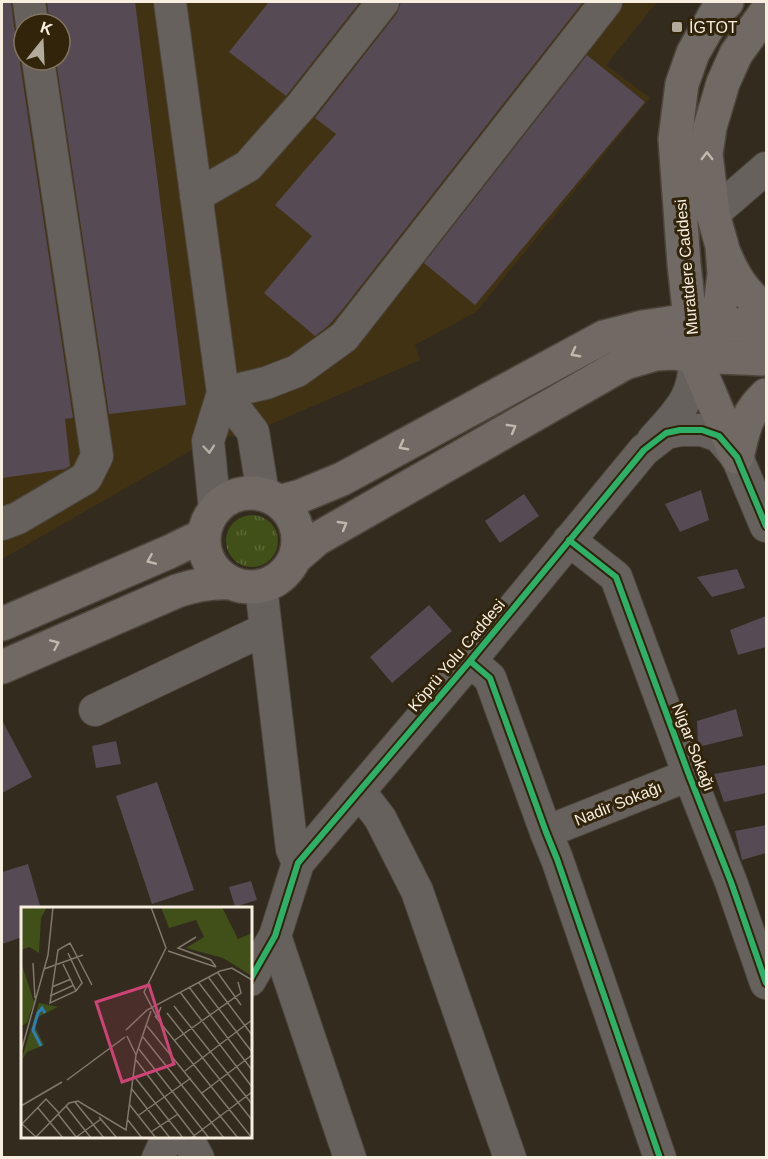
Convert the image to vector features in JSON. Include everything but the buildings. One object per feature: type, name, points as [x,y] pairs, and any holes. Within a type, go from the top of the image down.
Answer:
[{"type":"main road","name":"Muratdere Caddesi","points":[[694,356],[708,342],[684,264],[675,139],[682,84],[693,53],[717,11],[726,2]]},
{"type":"main road","name":"Muratdere Caddesi","points":[[704,323],[724,274],[722,246],[713,214],[706,154],[710,127],[723,83],[736,54],[766,12]]},
{"type":"main road","points":[[722,246],[733,274],[746,292],[766,311]]},
{"type":"main road","points":[[246,585],[218,574],[208,561],[204,546],[209,523],[221,504],[234,496],[250,493],[271,498],[301,496],[342,479],[656,308],[672,289],[684,264]]},
{"type":"main road","points":[[604,337],[643,327],[704,323],[766,326]]},
{"type":"main road","points":[[2,667],[195,585],[216,582],[246,585],[276,581],[316,539],[625,363],[656,354],[673,353],[766,359]]},
{"type":"main road","points":[[694,356],[737,457]]},
{"type":"main road","points":[[737,457],[745,425],[752,409],[766,395]]},
{"type":"main road","points":[[271,498],[291,513],[297,527],[299,543],[296,558]]},
{"type":"main road","points":[[2,624],[169,552],[209,523]]},
{"type":"street","points":[[170,2],[223,393],[208,441],[209,523]]},
{"type":"street","points":[[196,196],[248,166],[302,105],[383,2]]},
{"type":"street","points":[[223,393],[266,383],[297,371],[344,337],[606,2]]},
{"type":"street","points":[[2,524],[18,518],[86,478],[97,456],[40,72]]},
{"type":"street","points":[[713,214],[766,168]]},
{"type":"street","points":[[636,458],[676,414],[689,394],[696,372],[694,356]]},
{"type":"street","points":[[223,393],[252,432],[258,473],[271,498]]},
{"type":"street","name":"Köprü Yolu Caddesi","points":[[252,976],[275,936],[298,863],[470,661],[636,458],[666,433],[680,430],[702,430],[719,436],[737,457]]},
{"type":"street","points":[[737,457],[766,526]]},
{"type":"street","name":"Nigar Sokağı","points":[[569,540],[616,577],[689,775],[732,882],[766,983]]},
{"type":"street","points":[[246,585],[266,628],[292,849],[298,863]]},
{"type":"street","points":[[95,710],[266,628]]},
{"type":"street","points":[[470,661],[490,678],[557,859],[660,1158]]},
{"type":"street","name":"Nadir Sokağı","points":[[546,832],[689,775]]},
{"type":"street","points":[[360,792],[380,818],[417,891],[510,1158]]},
{"type":"street","points":[[275,936],[350,1158]]},
{"type":"street","points":[[158,1158],[168,1138]]},
{"type":"street","points":[[187,1138],[198,1158]]},
{"type":"shaded area","points":[[2,2],[657,2],[606,65],[650,98],[476,312],[415,345],[420,360],[253,432],[208,441],[2,559]]},
{"type":"green space","points":[[252,515],[262,517],[270,523],[276,531],[278,541],[276,551],[270,559],[262,565],[252,567],[242,565],[234,559],[228,551],[226,541],[228,531],[234,523],[242,517]]},
{"type":"cycle path","points":[[252,976],[275,936],[298,863],[470,661],[644,450],[666,433],[680,430],[702,430],[719,436],[737,457],[766,526]]},
{"type":"cycle path","points":[[569,540],[616,577],[731,882],[766,983]]},
{"type":"cycle path","points":[[470,661],[490,678],[557,859],[660,1158]]},
{"type":"place","name":"İGTOT","points":[[677,27]]}]
